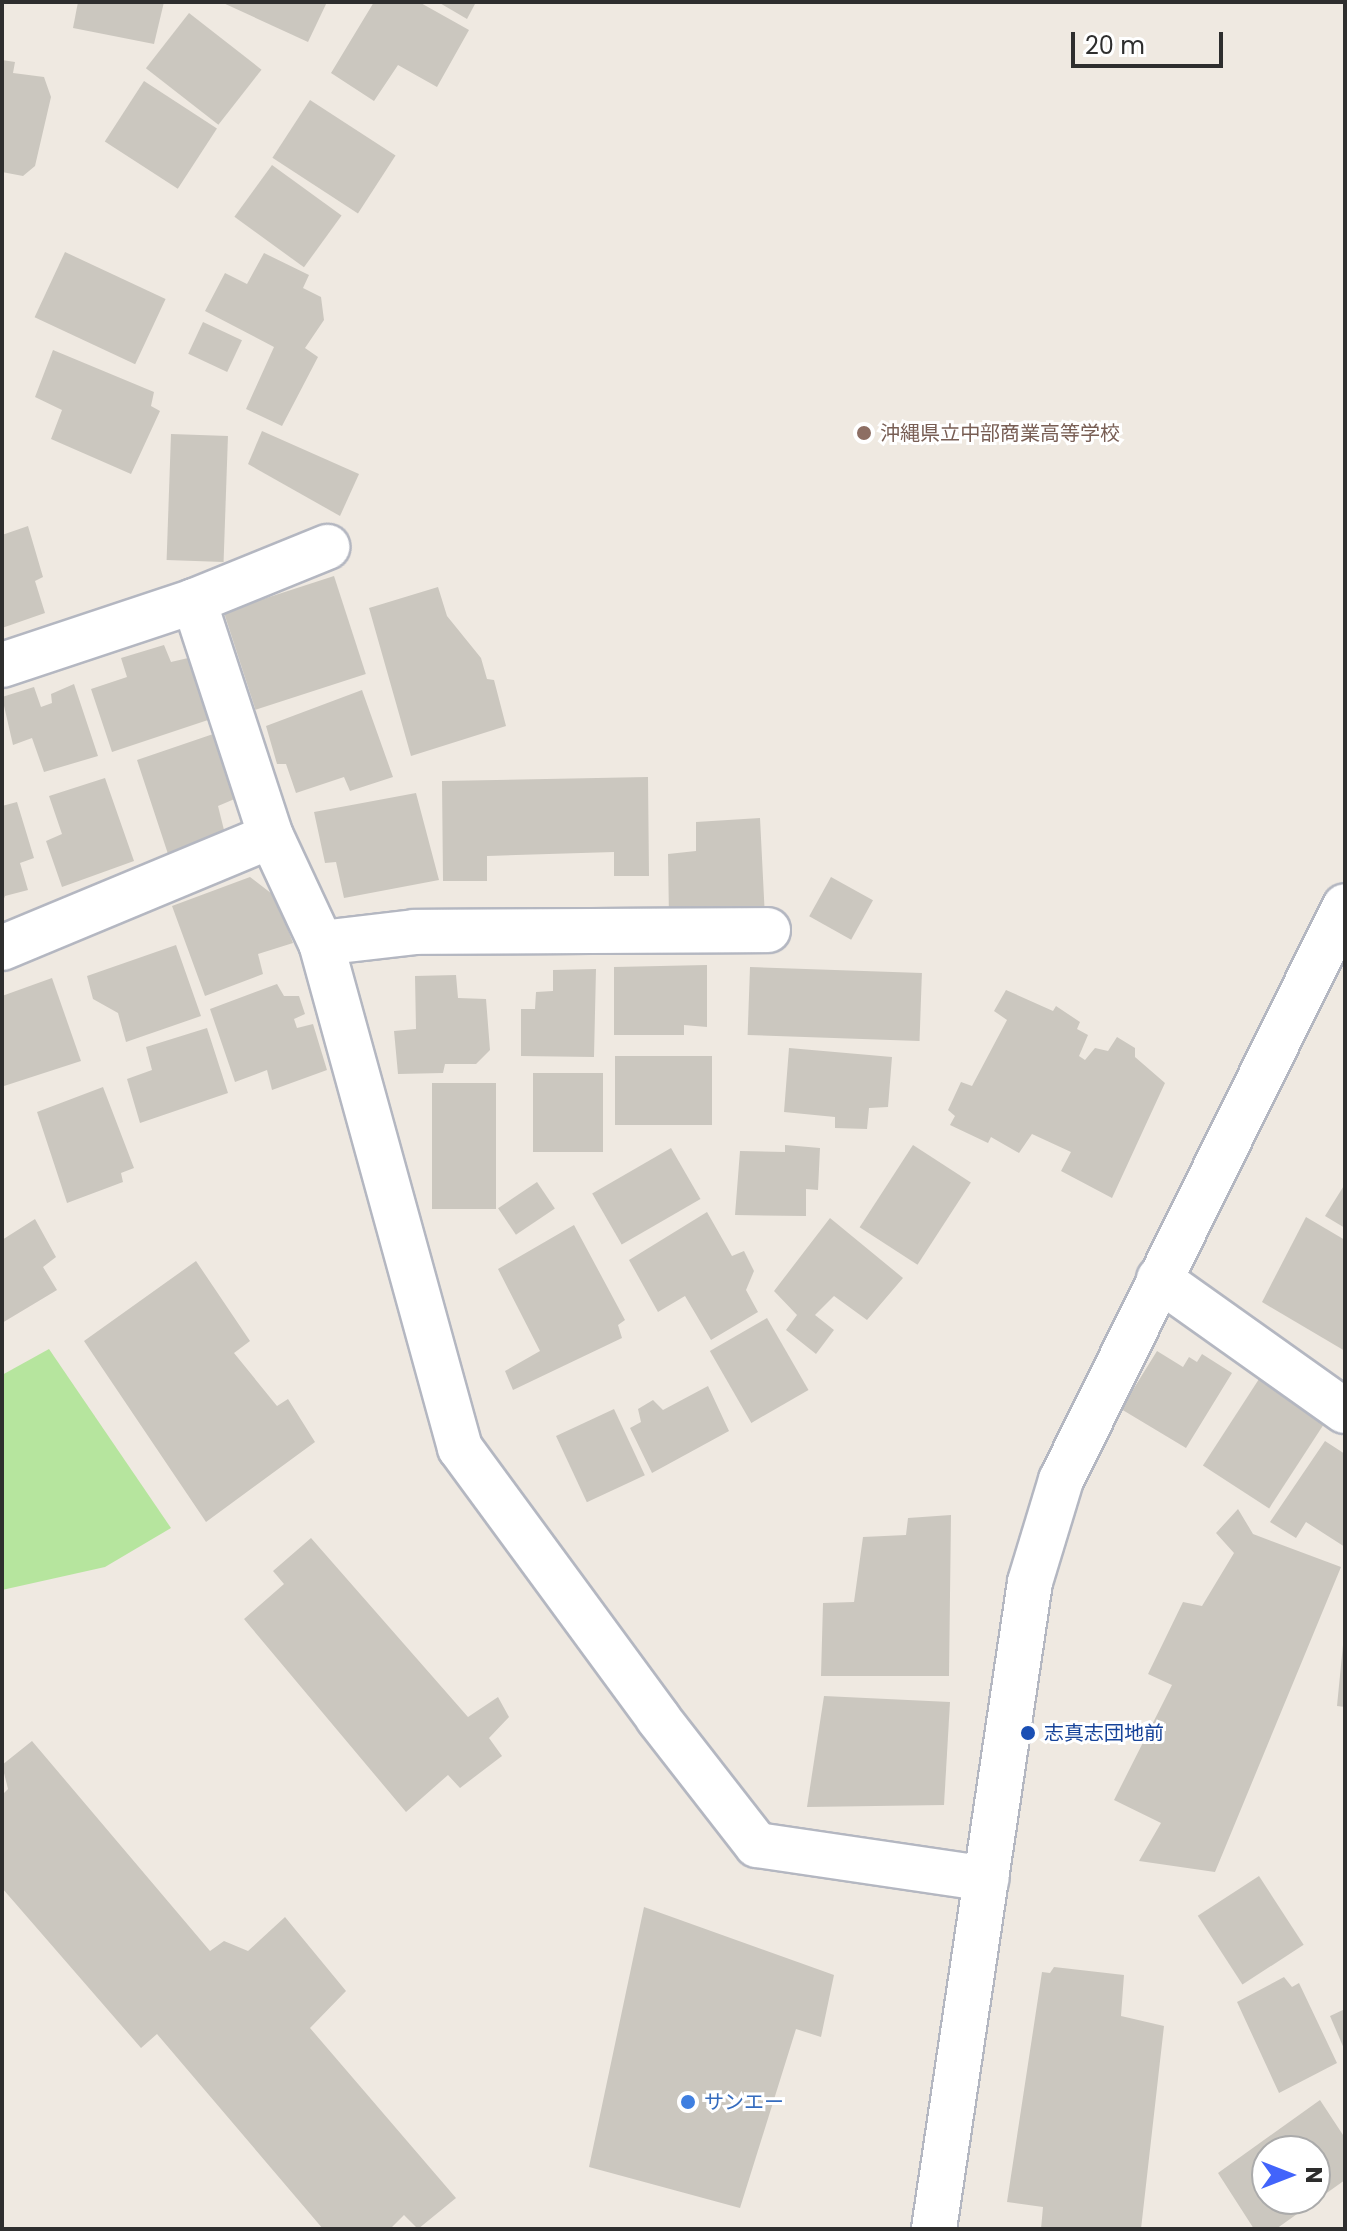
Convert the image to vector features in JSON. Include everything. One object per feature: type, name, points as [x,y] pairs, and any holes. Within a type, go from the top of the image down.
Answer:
[{"type":"street","points":[[2,665],[194,601],[327,547]]},
{"type":"street","points":[[194,601],[271,836],[321,943],[440,1385],[470,1461],[757,1845],[986,1879]]},
{"type":"street","points":[[2,948],[271,836]]},
{"type":"street","points":[[934,2229],[1030,1582],[1061,1480],[1345,906]]},
{"type":"street","points":[[321,943],[414,932],[768,930]]},
{"type":"street","points":[[1159,1279],[1345,1411]]},
{"type":"green space","points":[[49,1349],[171,1528],[105,1567],[2,1590],[2,1375]]},
{"type":"building","points":[[78,2],[164,2],[154,44],[73,28]]},
{"type":"building","points":[[221,2],[327,2],[308,42]]},
{"type":"building","points":[[374,2],[419,2],[469,30],[437,87],[398,65],[374,101],[331,73]]},
{"type":"building","points":[[438,2],[476,2],[467,19]]},
{"type":"building","points":[[189,13],[261,70],[218,125],[146,68]]},
{"type":"building","points":[[2,60],[15,62],[13,73],[44,77],[51,97],[35,166],[23,176],[2,172]]},
{"type":"building","points":[[144,81],[217,128],[178,189],[105,141]]},
{"type":"building","points":[[310,100],[396,156],[358,213],[272,158]]},
{"type":"building","points":[[272,165],[342,216],[304,267],[234,217]]},
{"type":"building","points":[[65,252],[166,299],[135,364],[35,317]]},
{"type":"building","points":[[264,253],[309,275],[303,288],[321,297],[324,320],[305,348],[318,357],[282,426],[246,409],[274,347],[205,311],[225,273],[247,284]]},
{"type":"building","points":[[203,322],[242,340],[227,372],[188,354]]},
{"type":"building","points":[[53,350],[154,392],[151,406],[160,411],[131,474],[51,439],[62,410],[35,397]]},
{"type":"building","points":[[262,431],[359,474],[340,516],[248,464]]},
{"type":"building","points":[[171,434],[228,436],[224,562],[167,560]]},
{"type":"building","points":[[28,526],[43,577],[35,581],[45,613],[2,628],[2,535]]},
{"type":"building","points":[[334,576],[366,674],[256,710],[224,612]]},
{"type":"building","points":[[438,587],[447,616],[481,658],[487,679],[494,680],[506,726],[411,756],[369,608]]},
{"type":"building","points":[[164,645],[171,662],[201,655],[220,716],[112,752],[91,689],[127,677],[121,658]]},
{"type":"building","points":[[74,684],[98,756],[44,772],[32,738],[13,745],[2,697],[34,687],[41,707],[52,703],[51,694]]},
{"type":"building","points":[[362,690],[393,777],[350,791],[344,777],[296,793],[286,764],[277,764],[266,726]]},
{"type":"building","points":[[222,731],[244,795],[218,806],[225,834],[168,854],[137,760]]},
{"type":"building","points":[[648,777],[649,876],[614,876],[614,852],[487,856],[487,881],[443,881],[442,781]]},
{"type":"building","points":[[105,778],[134,861],[62,887],[46,841],[62,834],[49,796]]},
{"type":"building","points":[[416,793],[439,880],[344,898],[336,862],[325,863],[314,812]]},
{"type":"building","points":[[17,802],[34,858],[20,863],[28,890],[5,896],[2,904],[2,806]]},
{"type":"building","points":[[760,818],[765,918],[669,919],[668,854],[696,851],[696,822]]},
{"type":"building","points":[[250,877],[276,897],[293,943],[258,954],[263,974],[205,996],[172,906]]},
{"type":"building","points":[[831,877],[873,900],[851,940],[809,916]]},
{"type":"building","points":[[176,945],[201,1016],[126,1042],[118,1013],[93,999],[87,976]]},
{"type":"building","points":[[707,965],[707,1027],[684,1025],[684,1035],[614,1035],[614,967]]},
{"type":"building","points":[[750,967],[922,973],[920,1041],[748,1035]]},
{"type":"building","points":[[596,969],[594,1057],[521,1056],[521,1009],[535,1009],[536,992],[553,991],[553,970]]},
{"type":"building","points":[[456,975],[458,998],[486,999],[490,1050],[476,1064],[445,1064],[443,1073],[398,1074],[394,1031],[416,1029],[415,976]]},
{"type":"building","points":[[52,978],[81,1061],[4,1086],[2,996]]},
{"type":"building","points":[[277,984],[284,996],[299,996],[305,1014],[294,1019],[297,1028],[313,1024],[327,1070],[272,1090],[267,1070],[235,1082],[210,1009]]},
{"type":"building","points":[[1006,990],[1053,1011],[1056,1006],[1080,1022],[1077,1029],[1088,1035],[1079,1056],[1085,1060],[1095,1048],[1108,1051],[1117,1037],[1135,1048],[1135,1057],[1165,1083],[1112,1198],[1061,1171],[1071,1152],[1032,1134],[1019,1153],[991,1137],[988,1143],[950,1125],[955,1116],[948,1110],[961,1082],[972,1086],[1007,1020],[994,1011]]},
{"type":"building","points":[[207,1028],[228,1093],[140,1123],[127,1079],[152,1070],[146,1047]]},
{"type":"building","points":[[789,1048],[892,1057],[888,1107],[869,1108],[867,1129],[835,1128],[835,1117],[784,1112]]},
{"type":"building","points":[[615,1056],[712,1056],[712,1125],[615,1125]]},
{"type":"building","points":[[533,1073],[603,1073],[603,1152],[533,1152]]},
{"type":"building","points":[[432,1083],[496,1083],[496,1209],[432,1209]]},
{"type":"building","points":[[103,1087],[134,1168],[121,1173],[123,1182],[67,1203],[37,1112]]},
{"type":"building","points":[[785,1145],[820,1148],[818,1190],[806,1189],[806,1216],[735,1215],[740,1151],[785,1152]]},
{"type":"building","points":[[913,1145],[971,1183],[917,1265],[860,1227]]},
{"type":"building","points":[[671,1148],[700,1199],[622,1245],[592,1194]]},
{"type":"building","points":[[537,1182],[555,1209],[516,1235],[498,1208]]},
{"type":"building","points":[[1345,1184],[1345,1228],[1325,1216]]},
{"type":"building","points":[[707,1212],[732,1256],[744,1251],[754,1271],[746,1290],[758,1312],[711,1340],[685,1296],[658,1312],[629,1260]]},
{"type":"building","points":[[1306,1217],[1345,1240],[1345,1351],[1262,1302]]},
{"type":"building","points":[[830,1218],[903,1278],[867,1320],[834,1296],[815,1315],[834,1330],[816,1354],[786,1330],[797,1315],[774,1291]]},
{"type":"building","points":[[35,1219],[56,1257],[43,1267],[57,1290],[2,1323],[2,1240]]},
{"type":"building","points":[[574,1225],[625,1320],[618,1325],[622,1338],[513,1390],[505,1371],[540,1351],[498,1269]]},
{"type":"building","points":[[196,1261],[250,1341],[234,1353],[277,1406],[288,1399],[315,1442],[206,1522],[84,1341]]},
{"type":"building","points":[[767,1318],[809,1390],[751,1423],[710,1351]]},
{"type":"building","points":[[1157,1351],[1183,1367],[1189,1357],[1197,1362],[1202,1354],[1232,1373],[1186,1448],[1121,1409]]},
{"type":"building","points":[[1259,1379],[1325,1422],[1269,1508],[1203,1465]]},
{"type":"building","points":[[708,1386],[729,1431],[652,1473],[630,1428],[641,1422],[638,1409],[653,1400],[663,1410]]},
{"type":"building","points":[[614,1409],[645,1475],[587,1502],[556,1436]]},
{"type":"building","points":[[1325,1441],[1345,1454],[1345,1547],[1306,1522],[1296,1538],[1270,1522]]},
{"type":"building","points":[[1238,1509],[1253,1534],[1341,1567],[1215,1872],[1139,1861],[1161,1823],[1114,1800],[1172,1685],[1148,1674],[1183,1602],[1202,1606],[1234,1553],[1216,1533]]},
{"type":"building","points":[[951,1515],[949,1676],[821,1676],[823,1603],[854,1602],[863,1537],[906,1535],[908,1518]]},
{"type":"building","points":[[311,1538],[468,1717],[498,1697],[509,1717],[489,1738],[502,1756],[460,1788],[448,1775],[406,1812],[244,1619],[284,1584],[273,1571]]},
{"type":"building","points":[[1345,1645],[1345,1707],[1337,1706]]},
{"type":"building","points":[[824,1696],[950,1702],[944,1805],[807,1807]]},
{"type":"building","points":[[32,1741],[210,1951],[224,1941],[248,1951],[285,1917],[346,1991],[310,2028],[456,2198],[418,2229],[404,2215],[390,2229],[323,2229],[157,2034],[141,2048],[2,1888],[2,1795],[8,1789],[2,1765]]},
{"type":"building","points":[[1259,1876],[1304,1945],[1242,1985],[1198,1916]]},
{"type":"building","name":"サンエー","points":[[644,1907],[834,1975],[821,2037],[796,2029],[740,2208],[589,2167]]},
{"type":"building","points":[[1054,1967],[1124,1975],[1121,2016],[1164,2026],[1141,2229],[1041,2229],[1043,2207],[1007,2202],[1042,1972],[1050,1973]]},
{"type":"building","points":[[1284,1977],[1292,1987],[1299,1983],[1337,2063],[1279,2093],[1237,2002]]},
{"type":"building","points":[[1345,2009],[1345,2051],[1330,2016]]},
{"type":"building","points":[[1320,2100],[1345,2138],[1345,2180],[1331,2190],[1331,2135],[1271,2135]]},
{"type":"building","points":[[1251,2149],[1251,2215],[1296,2215],[1276,2229],[1254,2229],[1218,2173]]},
{"type":"place","name":"沖縄県立中部商業高等学校","points":[[864,433]]},
{"type":"place","name":"志真志団地前","points":[[1028,1733]]},
{"type":"place","name":"サンエー","points":[[688,2102]]}]
